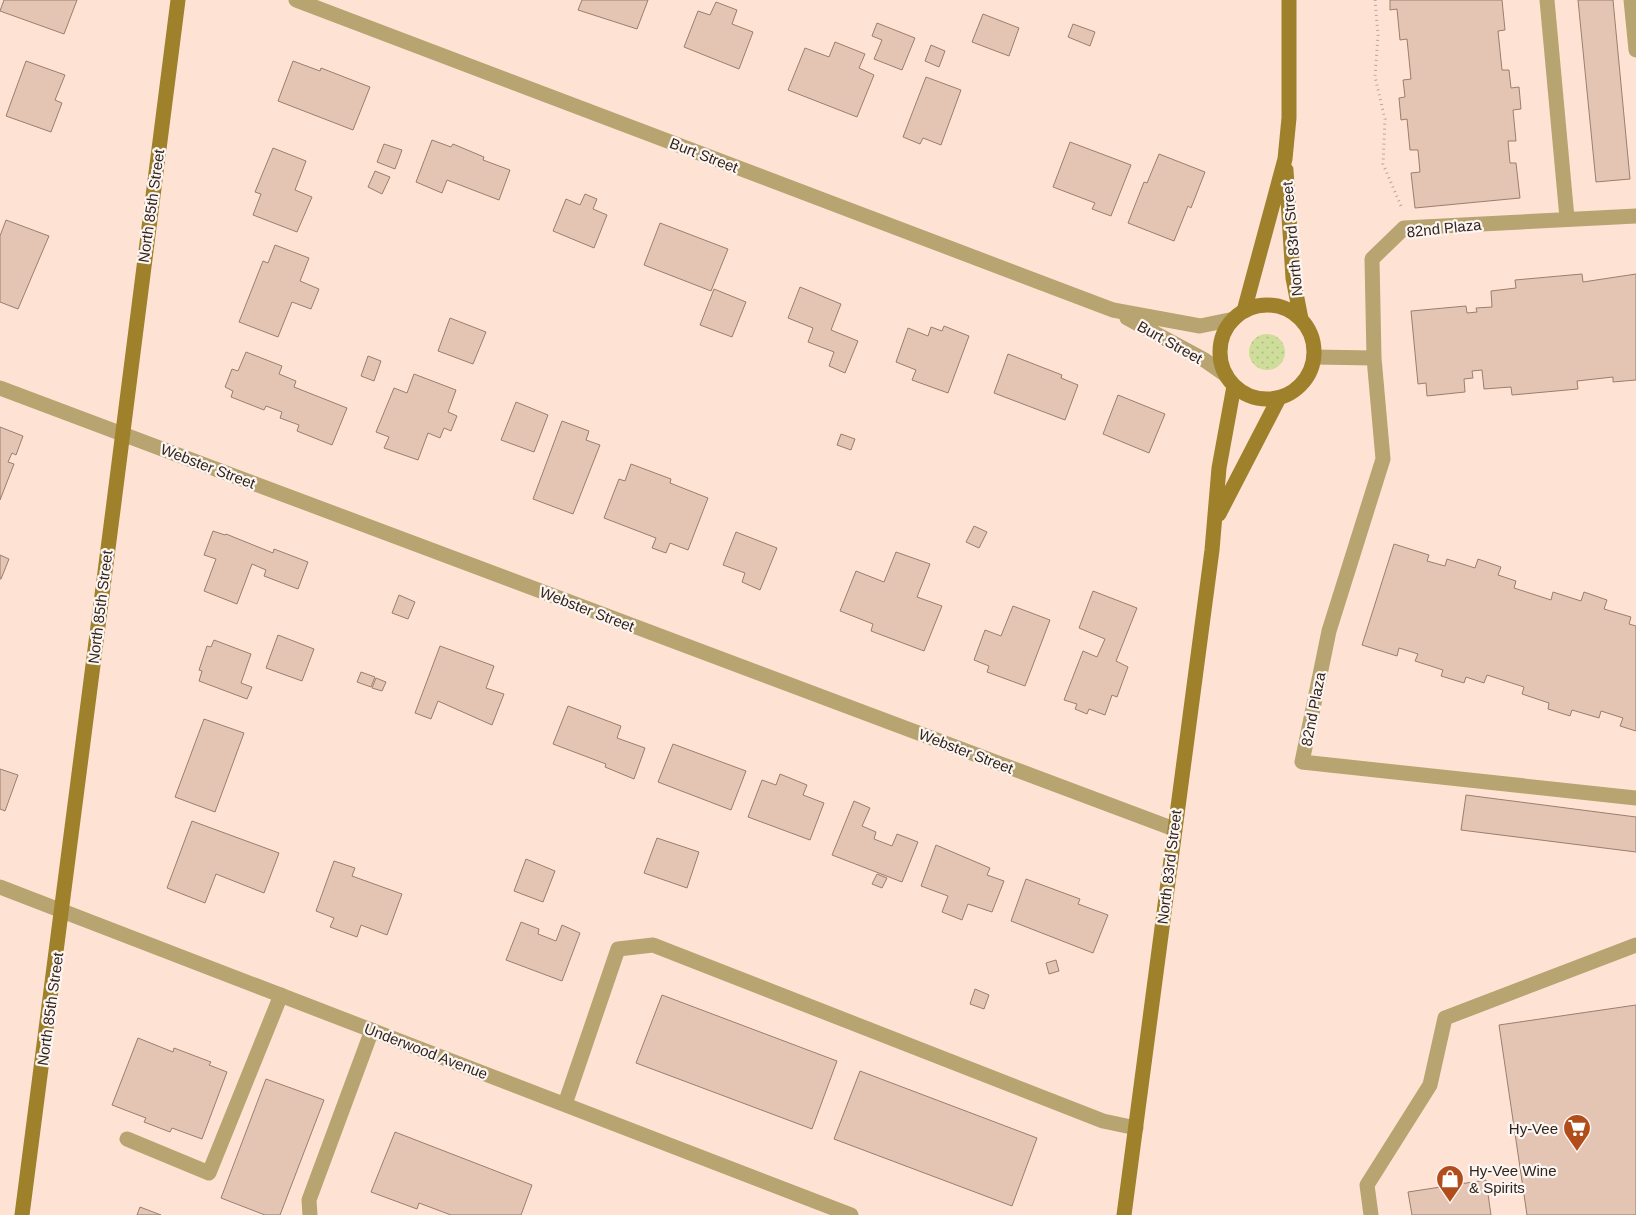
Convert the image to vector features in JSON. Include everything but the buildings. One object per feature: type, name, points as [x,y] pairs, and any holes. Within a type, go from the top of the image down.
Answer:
[{"type":"street","name":"North 85th Street","points":[[22,1215],[63,912],[121,434],[178,0]]},
{"type":"street","name":"Burt Street","points":[[296,0],[1113,310],[1203,359],[1230,380]]},
{"type":"street","name":"North 83rd Street","points":[[1289,0],[1289,118],[1285,159],[1293,278],[1301,319]]},
{"type":"street","points":[[1548,0],[1567,218]]},
{"type":"street","points":[[1631,0],[1636,50]]},
{"type":"street","name":"North 83rd Street","points":[[1239,315],[1285,159]]},
{"type":"street","name":"82nd Plaza","points":[[1636,216],[1567,218],[1407,228],[1372,259],[1374,358],[1383,459],[1329,631],[1302,762],[1636,798]]},
{"type":"street","points":[[1268,305],[1292,312],[1301,319],[1313,340],[1314,357],[1308,376],[1291,394],[1267,400],[1255,397],[1230,380],[1221,365],[1220,352],[1227,328],[1239,315],[1268,305]]},
{"type":"street","name":"Burt Street","points":[[1113,310],[1200,326],[1239,315]]},
{"type":"street","points":[[1314,357],[1374,358]]},
{"type":"street","name":"North 83rd Street","points":[[1124,1215],[1216,520],[1219,468],[1230,380]]},
{"type":"street","name":"Webster Street","points":[[0,388],[1174,829]]},
{"type":"street","name":"North 83rd Street","points":[[1216,520],[1279,398]]},
{"type":"street","name":"Underwood Avenue","points":[[0,887],[851,1215]]},
{"type":"street","points":[[1371,1215],[1367,1185],[1430,1085],[1445,1018],[1636,944]]},
{"type":"street","points":[[565,1104],[618,949],[653,945],[1103,1121],[1136,1128]]},
{"type":"street","points":[[127,1139],[209,1172],[281,995]]},
{"type":"street","points":[[310,1215],[309,1200],[372,1030]]},
{"type":"path","points":[[1375,0],[1378,35],[1374,77],[1385,119],[1383,164],[1402,209],[1407,228]]},
{"type":"green space","points":[[1267,334],[1280,339],[1285,352],[1280,365],[1267,370],[1254,365],[1249,352],[1254,339]]},
{"type":"place","name":"Hy-Vee","points":[[1577,1152]]},
{"type":"place","name":"Hy-Vee Wine & Spirits","points":[[1450,1203]]}]
